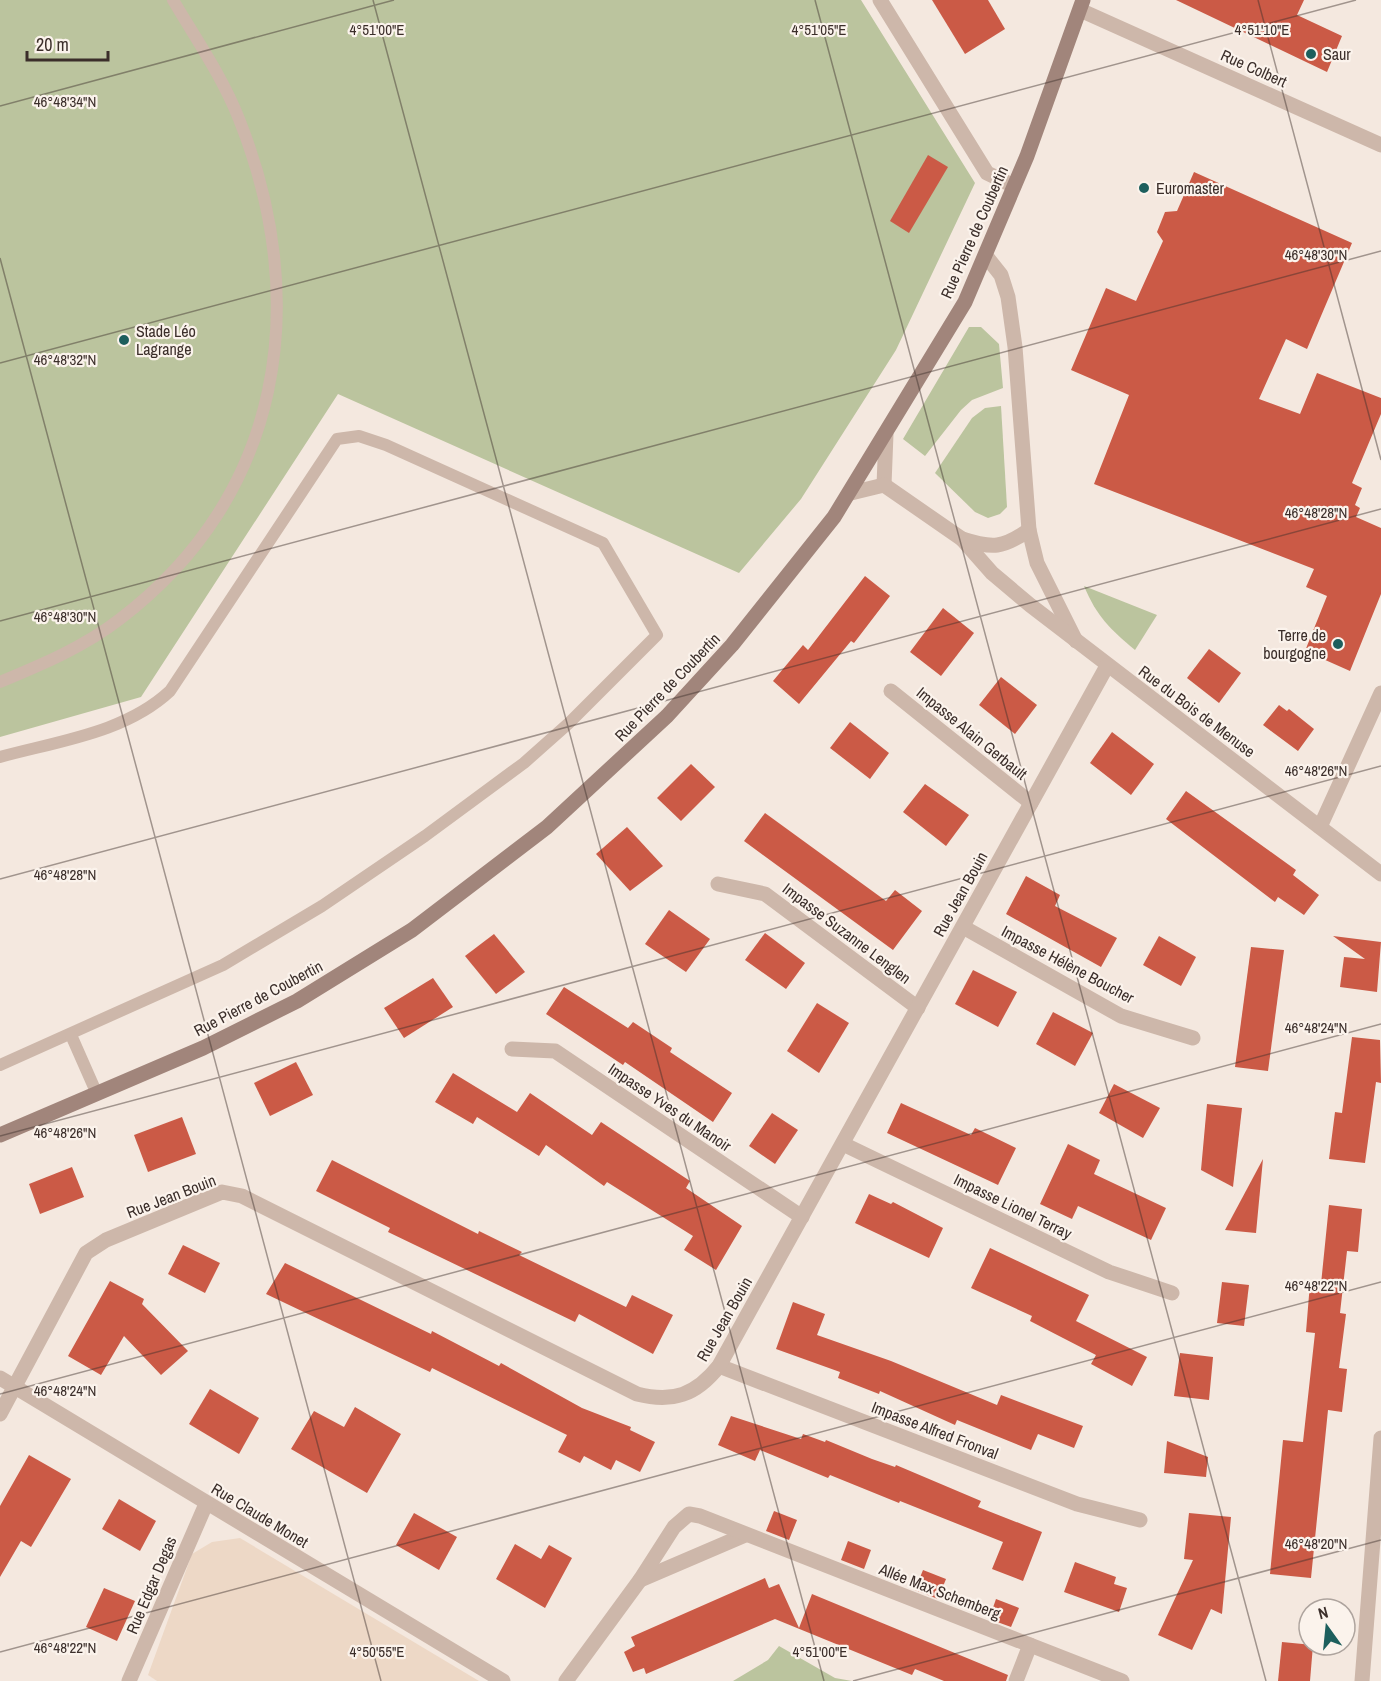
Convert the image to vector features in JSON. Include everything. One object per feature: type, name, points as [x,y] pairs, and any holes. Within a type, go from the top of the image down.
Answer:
[{"type":"main road","name":"Rue Pierre de Coubertin","points":[[0,1135],[203,1048],[297,1001],[412,930],[538,834],[616,764],[692,690],[789,576],[851,493],[965,302],[1014,186],[1081,5]]},
{"type":"street","points":[[880,0],[987,173],[1014,186]]},
{"type":"street","name":"Rue Colbert","points":[[1081,5],[1381,145]]},
{"type":"street","name":"Rue du Bois de Menuse","points":[[986,256],[1001,275],[1008,297],[1015,348],[1029,530],[1037,563],[1076,641]]},
{"type":"street","points":[[851,493],[884,485],[886,434]]},
{"type":"street","name":"Rue du Bois de Menuse","points":[[884,485],[962,539],[992,573],[1107,666],[1381,874]]},
{"type":"street","name":"Rue du Bois de Menuse","points":[[962,539],[995,547],[1010,543],[1029,530]]},
{"type":"street","name":"Rue Jean Bouin","points":[[16,1388],[86,1253],[106,1240],[222,1192],[242,1197],[638,1394],[657,1399],[674,1397],[707,1382],[719,1366],[1107,666]]},
{"type":"street","name":"Impasse Alain Gerbault","points":[[891,691],[1031,803]]},
{"type":"street","points":[[1320,828],[1381,693]]},
{"type":"street","name":"Impasse Suzanne Lenglen","points":[[718,884],[765,894],[918,1008]]},
{"type":"street","name":"Impasse Hélène Boucher","points":[[963,927],[1120,1016],[1193,1038]]},
{"type":"street","name":"Impasse Yves du Manoir","points":[[512,1049],[555,1052],[802,1217]]},
{"type":"street","name":"Impasse Lionel Terray","points":[[843,1144],[1109,1272],[1172,1293]]},
{"type":"street","name":"Impasse Alfred Fronval","points":[[719,1366],[1077,1504],[1140,1521]]},
{"type":"street","name":"Rue Claude Monet","points":[[0,1378],[503,1681]]},
{"type":"street","points":[[0,1414],[16,1388]]},
{"type":"street","points":[[1362,1681],[1381,1438]]},
{"type":"street","name":"Rue Edgar Degas","points":[[129,1681],[206,1504]]},
{"type":"street","name":"Allée Max Schemberg","points":[[566,1681],[640,1580],[674,1527],[689,1514],[700,1515],[745,1535],[1122,1681]]},
{"type":"street","points":[[640,1580],[745,1535]]},
{"type":"street","points":[[1016,1681],[1030,1645]]},
{"type":"lane","points":[[0,682],[58,658],[120,620],[170,574],[216,519],[253,450],[270,393],[276,346],[276,294],[271,238],[258,173],[239,117],[213,65],[173,0]]},
{"type":"lane","points":[[0,757],[124,723],[151,708],[170,691],[337,439],[359,435],[386,445],[603,543],[657,635],[613,682],[524,763],[373,872],[223,965],[0,1065]]},
{"type":"lane","points":[[71,1035],[97,1094]]},
{"type":"green space","points":[[0,0],[861,0],[975,183],[896,350],[801,499],[739,573],[338,394],[141,697],[0,737]]},
{"type":"green space","points":[[969,327],[981,327],[999,344],[1003,388],[972,400],[961,410],[925,456],[903,439]]},
{"type":"green space","points":[[1001,406],[1007,507],[1000,514],[988,518],[975,512],[935,473],[972,418],[985,408]]},
{"type":"green space","points":[[1084,586],[1157,615],[1135,650],[1105,622]]},
{"type":"green space","points":[[779,1646],[835,1678],[852,1681],[733,1681],[768,1660]]},
{"type":"shaded area","points":[[240,1538],[479,1681],[157,1681],[148,1675],[192,1554],[212,1542]]},
{"type":"building","points":[[932,0],[988,0],[1005,29],[965,54]]},
{"type":"building","name":"Saur","points":[[1176,0],[1304,0],[1297,15],[1342,36],[1327,72]]},
{"type":"building","points":[[928,155],[948,167],[909,233],[890,221]]},
{"type":"building","points":[[1194,172],[1352,243],[1307,349],[1286,339],[1259,399],[1300,414],[1317,373],[1381,398],[1381,414],[1352,483],[1362,488],[1355,505],[1360,508],[1356,517],[1381,528],[1381,594],[1350,671],[1305,651],[1327,596],[1306,587],[1314,569],[1094,484],[1129,395],[1071,370],[1106,288],[1136,301],[1163,241],[1157,232],[1165,212],[1177,211]]},
{"type":"building","points":[[865,576],[890,596],[854,643],[851,641],[799,704],[773,681],[803,645],[808,650]]},
{"type":"building","points":[[943,608],[974,633],[941,676],[910,652]]},
{"type":"building","points":[[1209,649],[1241,673],[1219,703],[1187,678]]},
{"type":"building","points":[[1001,677],[1037,705],[1015,734],[979,705]]},
{"type":"building","points":[[1279,705],[1287,711],[1289,709],[1314,729],[1298,751],[1263,725]]},
{"type":"building","points":[[850,722],[889,753],[870,779],[830,748]]},
{"type":"building","points":[[1112,732],[1154,764],[1131,795],[1090,763]]},
{"type":"building","points":[[691,764],[715,787],[681,821],[657,798]]},
{"type":"building","points":[[925,784],[969,815],[946,846],[903,812]]},
{"type":"building","points":[[1186,791],[1296,870],[1293,875],[1319,895],[1304,915],[1278,897],[1275,902],[1166,819]]},
{"type":"building","points":[[765,813],[886,901],[895,890],[922,911],[893,950],[744,841]]},
{"type":"building","points":[[627,827],[663,866],[630,891],[596,854]]},
{"type":"building","points":[[1026,876],[1060,895],[1055,906],[1117,938],[1101,967],[1006,914]]},
{"type":"building","points":[[669,910],[710,939],[686,972],[645,944]]},
{"type":"building","points":[[765,933],[805,963],[786,989],[745,960]]},
{"type":"building","points":[[494,934],[525,972],[496,994],[465,956]]},
{"type":"building","points":[[1159,936],[1196,957],[1181,986],[1143,965]]},
{"type":"building","points":[[1333,936],[1381,942],[1377,992],[1340,987],[1344,957],[1365,959]]},
{"type":"building","points":[[1251,947],[1284,950],[1268,1071],[1235,1067]]},
{"type":"building","points":[[973,970],[1017,992],[998,1027],[955,1004]]},
{"type":"building","points":[[433,978],[453,1007],[404,1038],[384,1008]]},
{"type":"building","points":[[564,987],[628,1028],[633,1022],[672,1048],[670,1052],[732,1093],[713,1122],[625,1062],[623,1065],[546,1014]]},
{"type":"building","points":[[817,1003],[849,1023],[819,1073],[787,1051]]},
{"type":"building","points":[[1053,1012],[1093,1033],[1075,1066],[1036,1044]]},
{"type":"building","points":[[1352,1037],[1380,1040],[1381,1083],[1376,1082],[1365,1163],[1329,1159],[1335,1112],[1342,1113]]},
{"type":"building","points":[[296,1062],[313,1095],[270,1116],[254,1083]]},
{"type":"building","points":[[453,1073],[517,1112],[530,1093],[592,1135],[601,1122],[690,1181],[686,1188],[742,1226],[716,1270],[684,1250],[693,1236],[607,1182],[604,1186],[546,1145],[539,1156],[477,1117],[473,1124],[435,1102]]},
{"type":"building","points":[[1114,1084],[1160,1108],[1143,1138],[1099,1113]]},
{"type":"building","points":[[901,1103],[971,1135],[975,1128],[1016,1148],[998,1185],[887,1133]]},
{"type":"building","points":[[1207,1104],[1242,1108],[1233,1187],[1201,1170]]},
{"type":"building","points":[[772,1113],[798,1130],[775,1164],[749,1146]]},
{"type":"building","points":[[182,1117],[196,1154],[148,1172],[134,1135]]},
{"type":"building","points":[[1068,1144],[1100,1160],[1094,1174],[1166,1208],[1151,1240],[1078,1206],[1072,1219],[1040,1204]]},
{"type":"building","points":[[1263,1159],[1256,1233],[1225,1230]]},
{"type":"building","points":[[332,1160],[478,1234],[479,1231],[522,1252],[519,1255],[626,1307],[632,1295],[673,1315],[653,1354],[579,1314],[575,1322],[388,1232],[390,1228],[316,1191]]},
{"type":"building","points":[[72,1167],[84,1197],[40,1214],[29,1184]]},
{"type":"building","points":[[869,1194],[891,1204],[893,1202],[943,1228],[929,1258],[855,1223]]},
{"type":"building","points":[[1329,1205],[1362,1209],[1358,1252],[1347,1251],[1340,1313],[1346,1314],[1339,1368],[1347,1369],[1342,1412],[1328,1410],[1311,1578],[1270,1574],[1283,1440],[1303,1442],[1315,1333],[1306,1332],[1310,1283],[1321,1284]]},
{"type":"building","points":[[183,1245],[220,1263],[205,1293],[168,1274]]},
{"type":"building","points":[[990,1248],[1089,1295],[1076,1321],[1147,1357],[1132,1386],[1091,1364],[1096,1355],[1030,1321],[1032,1316],[971,1288]]},
{"type":"building","points":[[285,1263],[431,1334],[432,1331],[499,1366],[501,1363],[582,1408],[631,1427],[630,1430],[655,1442],[640,1472],[616,1460],[611,1470],[584,1456],[580,1463],[558,1452],[567,1435],[432,1368],[430,1372],[266,1294]]},
{"type":"building","points":[[110,1281],[144,1299],[142,1304],[188,1351],[161,1375],[124,1336],[101,1375],[68,1356]]},
{"type":"building","points":[[1222,1282],[1249,1285],[1244,1326],[1217,1323]]},
{"type":"building","points":[[793,1302],[825,1314],[817,1335],[891,1361],[997,1405],[1001,1395],[1083,1426],[1074,1448],[1038,1434],[1031,1450],[957,1420],[955,1425],[880,1391],[879,1394],[838,1378],[840,1372],[776,1349]]},
{"type":"building","points":[[1180,1353],[1213,1357],[1209,1400],[1174,1396]]},
{"type":"building","points":[[210,1389],[259,1418],[239,1454],[189,1424]]},
{"type":"building","points":[[355,1407],[401,1434],[367,1493],[291,1449],[314,1411],[344,1427]]},
{"type":"building","points":[[731,1416],[801,1439],[803,1434],[825,1442],[826,1440],[872,1459],[895,1467],[896,1465],[981,1501],[978,1507],[1042,1532],[1023,1581],[992,1569],[1003,1542],[830,1475],[828,1478],[760,1450],[755,1461],[718,1445]]},
{"type":"building","points":[[1167,1441],[1208,1457],[1206,1477],[1164,1473]]},
{"type":"building","points":[[29,1455],[71,1479],[31,1547],[21,1541],[0,1577],[0,1506]]},
{"type":"building","points":[[119,1499],[156,1521],[140,1551],[102,1529]]},
{"type":"building","points":[[774,1511],[797,1520],[789,1540],[766,1531]]},
{"type":"building","points":[[414,1513],[457,1537],[439,1570],[396,1545]]},
{"type":"building","points":[[1189,1513],[1231,1517],[1222,1614],[1211,1609],[1192,1650],[1158,1635],[1193,1560],[1184,1559]]},
{"type":"building","points":[[848,1541],[871,1550],[864,1569],[841,1560]]},
{"type":"building","points":[[515,1544],[541,1559],[549,1545],[572,1558],[545,1608],[496,1579]]},
{"type":"building","points":[[1075,1562],[1116,1577],[1114,1584],[1127,1588],[1119,1612],[1064,1592]]},
{"type":"building","points":[[923,1570],[946,1579],[938,1599],[915,1590]]},
{"type":"building","points":[[765,1578],[769,1588],[779,1584],[799,1628],[812,1594],[1008,1675],[1006,1681],[944,1681],[915,1669],[912,1675],[775,1619],[646,1674],[644,1668],[633,1672],[624,1652],[635,1646],[631,1637]]},
{"type":"building","points":[[104,1588],[135,1601],[117,1641],[86,1627]]},
{"type":"building","points":[[996,1599],[1019,1608],[1011,1627],[989,1619]]},
{"type":"building","points":[[1282,1642],[1297,1643],[1297,1657],[1312,1657],[1310,1681],[1278,1681]]},
{"type":"place","name":"Saur","points":[[1311,54]]},
{"type":"place","name":"Euromaster","points":[[1144,188]]},
{"type":"place","name":"Stade Léo Lagrange","points":[[124,340]]},
{"type":"place","name":"Terre de bourgogne","points":[[1338,644]]}]
